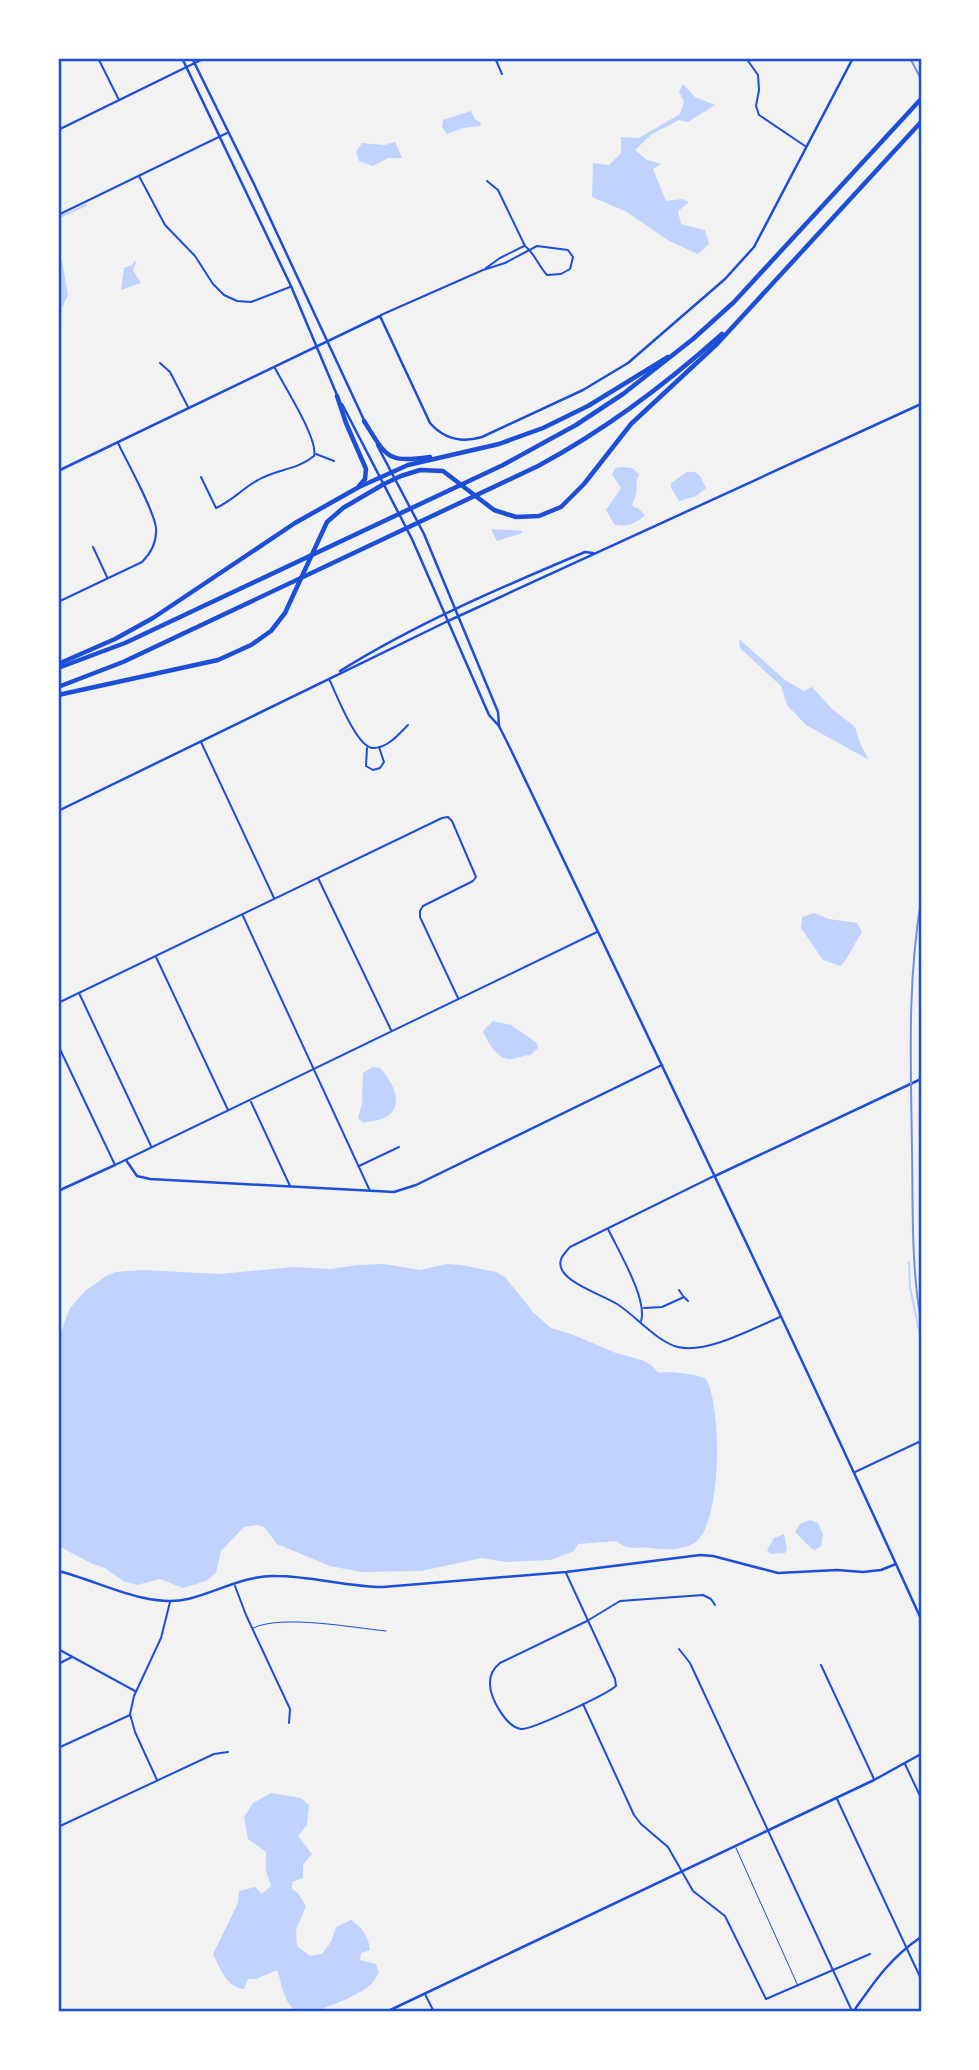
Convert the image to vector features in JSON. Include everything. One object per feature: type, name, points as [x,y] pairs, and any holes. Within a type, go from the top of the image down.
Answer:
[{"type":"highway","points":[[58,666],[137,637],[520,456],[602,408],[686,345],[753,282],[921,99]]},
{"type":"highway","points":[[58,695],[232,655],[251,645],[271,631],[285,613],[296,593],[322,528],[342,509],[396,479],[420,470],[443,471],[494,510],[505,515],[527,518],[551,512],[566,503],[631,424],[717,344],[921,122]]},
{"type":"highway","points":[[58,687],[136,656],[498,486],[559,454],[620,416],[676,375],[755,301]]},
{"type":"highway","points":[[58,666],[153,618],[295,523],[359,487],[391,471],[499,444],[557,422],[588,406],[686,345]]},
{"type":"highway","points":[[337,396],[366,469],[365,479],[359,487]]},
{"type":"highway","points":[[364,421],[388,455],[398,460],[448,455]]},
{"type":"street","points":[[98,58],[119,100]]},
{"type":"street","points":[[182,58],[290,286],[337,396],[412,539],[489,716],[499,726],[662,1065],[855,1472],[921,1619]]},
{"type":"street","points":[[192,58],[364,421],[424,534],[498,712],[499,726]]},
{"type":"street","points":[[58,130],[205,58]]},
{"type":"street","points":[[495,58],[502,74]]},
{"type":"street","points":[[746,58],[755,69],[759,82],[757,111],[763,119],[807,147]]},
{"type":"street","points":[[380,316],[432,426],[454,439],[464,441],[482,436],[583,390],[614,373],[645,349],[725,279],[746,257],[762,235],[853,58]]},
{"type":"street","points":[[58,215],[229,133]]},
{"type":"street","points":[[139,176],[165,225],[195,257],[224,295],[237,301],[251,302],[290,286]]},
{"type":"street","points":[[58,471],[380,316],[525,254],[528,249],[545,245],[568,250],[573,257],[570,269],[561,274],[547,275],[533,253],[528,249],[525,246],[498,190],[487,181]]},
{"type":"street","points":[[483,270],[525,246]]},
{"type":"street","points":[[160,363],[170,372],[188,408]]},
{"type":"street","points":[[275,367],[301,415],[315,447],[315,454]]},
{"type":"street","points":[[58,811],[448,621],[921,404]]},
{"type":"street","points":[[58,602],[142,562],[149,555],[156,528],[118,442]]},
{"type":"street","points":[[315,454],[334,460]]},
{"type":"street","points":[[201,477],[216,508],[234,499],[257,480],[282,469],[296,468],[315,454]]},
{"type":"street","points":[[93,547],[108,578]]},
{"type":"street","points":[[329,678],[371,652],[445,614],[585,552],[594,554]]},
{"type":"street","points":[[329,678],[357,736],[367,747],[366,766],[373,770],[380,768],[384,762],[378,747]]},
{"type":"street","points":[[367,747],[378,747],[394,739],[408,725]]},
{"type":"street","points":[[201,742],[274,899]]},
{"type":"street","points":[[58,1003],[442,817],[448,817],[470,859],[476,877],[423,906],[420,917],[459,999]]},
{"type":"street","points":[[318,877],[392,1031]]},
{"type":"street","points":[[242,915],[370,1192]]},
{"type":"street","points":[[58,1191],[598,932]]},
{"type":"street","points":[[156,957],[228,1111]]},
{"type":"street","points":[[79,993],[152,1147]]},
{"type":"street","points":[[58,1045],[115,1165]]},
{"type":"street","points":[[126,1160],[137,1176],[150,1179],[394,1192],[416,1185],[662,1065]]},
{"type":"street","points":[[780,1317],[721,1341],[679,1348],[668,1343],[617,1304],[570,1279],[560,1265],[562,1255],[570,1247],[607,1227],[921,1079]]},
{"type":"street","points":[[250,1101],[291,1187]]},
{"type":"street","points":[[359,1166],[399,1147]]},
{"type":"street","points":[[607,1227],[643,1308],[641,1321]]},
{"type":"street","points":[[679,1290],[688,1301]]},
{"type":"street","points":[[643,1308],[662,1307],[684,1297]]},
{"type":"street","points":[[855,1472],[921,1441]]},
{"type":"street","points":[[58,1571],[114,1590],[170,1601],[188,1599],[234,1584],[274,1576],[383,1587],[566,1572],[699,1555],[713,1556],[778,1573],[837,1570],[863,1572],[881,1570],[896,1564]]},
{"type":"street","points":[[566,1572],[587,1621],[615,1679],[616,1686],[534,1727],[518,1728],[509,1724],[503,1716],[492,1692],[492,1671],[503,1661],[587,1621],[620,1601],[703,1595],[715,1605]]},
{"type":"street","points":[[234,1584],[290,1709],[289,1723]]},
{"type":"street","points":[[157,1780],[135,1732],[131,1714],[136,1692],[166,1623],[170,1601]]},
{"type":"street","points":[[58,1649],[136,1692]]},
{"type":"street","points":[[679,1649],[690,1663],[853,2012],[886,1966],[921,1937]]},
{"type":"street","points":[[58,1664],[72,1657]]},
{"type":"street","points":[[821,1665],[874,1780]]},
{"type":"street","points":[[583,1703],[634,1815],[668,1847],[693,1891],[725,1916],[766,1999],[870,1954]]},
{"type":"street","points":[[58,1748],[131,1714]]},
{"type":"street","points":[[58,1826],[214,1754],[228,1752]]},
{"type":"street","points":[[386,2012],[874,1780],[921,1754]]},
{"type":"street","points":[[905,1763],[921,1798]]},
{"type":"street","points":[[836,1798],[921,1979]]},
{"type":"street","points":[[425,1993],[434,2012]]},
{"type":"lane","points":[[252,1628],[259,1625],[293,1623],[386,1631]]},
{"type":"lane","points":[[735,1846],[798,1986]]},
{"type":"water","points":[[683,84],[695,97],[715,105],[688,122],[679,120],[652,134],[635,150],[647,160],[661,164],[653,169],[666,201],[683,199],[689,202],[678,211],[681,224],[705,230],[709,244],[698,254],[669,241],[627,212],[592,197],[593,163],[609,165],[621,153],[621,137],[639,138],[680,114],[684,101],[679,92]]},
{"type":"water","points":[[471,111],[481,123],[480,126],[447,134],[442,127],[443,120]]},
{"type":"water","points":[[395,142],[402,158],[388,158],[373,166],[359,161],[356,152],[362,143],[384,145]]},
{"type":"water","points":[[58,253],[62,260],[68,295],[62,308],[61,327],[58,329]]},
{"type":"water","points":[[134,261],[133,270],[141,283],[121,290],[124,268],[132,265]]},
{"type":"water","points":[[615,468],[632,468],[639,474],[632,504],[645,515],[626,525],[614,524],[606,510],[621,488],[612,475]]},
{"type":"water","points":[[687,472],[695,472],[700,476],[706,488],[696,496],[679,501],[671,483]]},
{"type":"water","points":[[491,529],[522,531],[522,533],[497,541]]},
{"type":"water","points":[[739,639],[785,680],[804,691],[812,687],[831,708],[855,727],[869,760],[806,725],[787,705],[781,686],[740,648]]},
{"type":"water","points":[[814,913],[829,919],[857,923],[862,932],[841,966],[823,960],[801,928],[802,917]]},
{"type":"water","points":[[493,1021],[511,1025],[537,1043],[538,1048],[530,1055],[512,1059],[502,1057],[490,1045],[483,1031]]},
{"type":"water","points":[[373,1067],[380,1068],[389,1079],[395,1093],[395,1106],[386,1117],[363,1123],[358,1118],[362,1104],[363,1073]]},
{"type":"water","points":[[384,1264],[420,1270],[447,1264],[461,1265],[496,1272],[505,1277],[534,1313],[551,1328],[642,1360],[659,1373],[683,1373],[706,1379],[715,1413],[717,1462],[711,1510],[705,1529],[697,1541],[687,1547],[668,1549],[629,1548],[616,1541],[578,1544],[574,1551],[550,1560],[506,1562],[482,1558],[421,1571],[361,1572],[330,1566],[277,1544],[264,1527],[258,1525],[244,1527],[221,1551],[216,1573],[206,1581],[183,1588],[160,1579],[137,1585],[123,1581],[105,1568],[58,1546],[58,1340],[70,1308],[85,1291],[116,1272],[143,1270],[220,1274],[293,1267],[331,1269]]},
{"type":"water","points":[[810,1520],[818,1523],[823,1535],[821,1546],[815,1550],[795,1532],[800,1524]]},
{"type":"water","points":[[784,1534],[787,1550],[785,1553],[770,1554],[767,1550],[774,1538]]},
{"type":"water","points":[[271,1793],[301,1798],[309,1805],[307,1825],[298,1836],[312,1854],[303,1865],[303,1878],[292,1882],[292,1889],[306,1906],[296,1930],[297,1946],[310,1956],[322,1954],[331,1942],[336,1927],[351,1920],[359,1926],[369,1945],[370,1950],[361,1953],[360,1960],[376,1964],[379,1973],[363,1990],[321,2009],[301,2011],[290,2006],[277,1970],[256,1979],[248,1979],[244,1989],[233,1985],[224,1976],[213,1954],[238,1903],[239,1891],[255,1887],[262,1894],[271,1886],[266,1871],[266,1852],[248,1839],[244,1817],[253,1803]]},
{"type":"waterway","points":[[58,218],[86,205]]},
{"type":"waterway","points":[[909,1262],[910,1287],[921,1340]]},
{"type":"railway","points":[[910,58],[921,79]]},
{"type":"railway","points":[[921,901],[912,994],[911,1057],[913,1236],[921,1321]]}]
